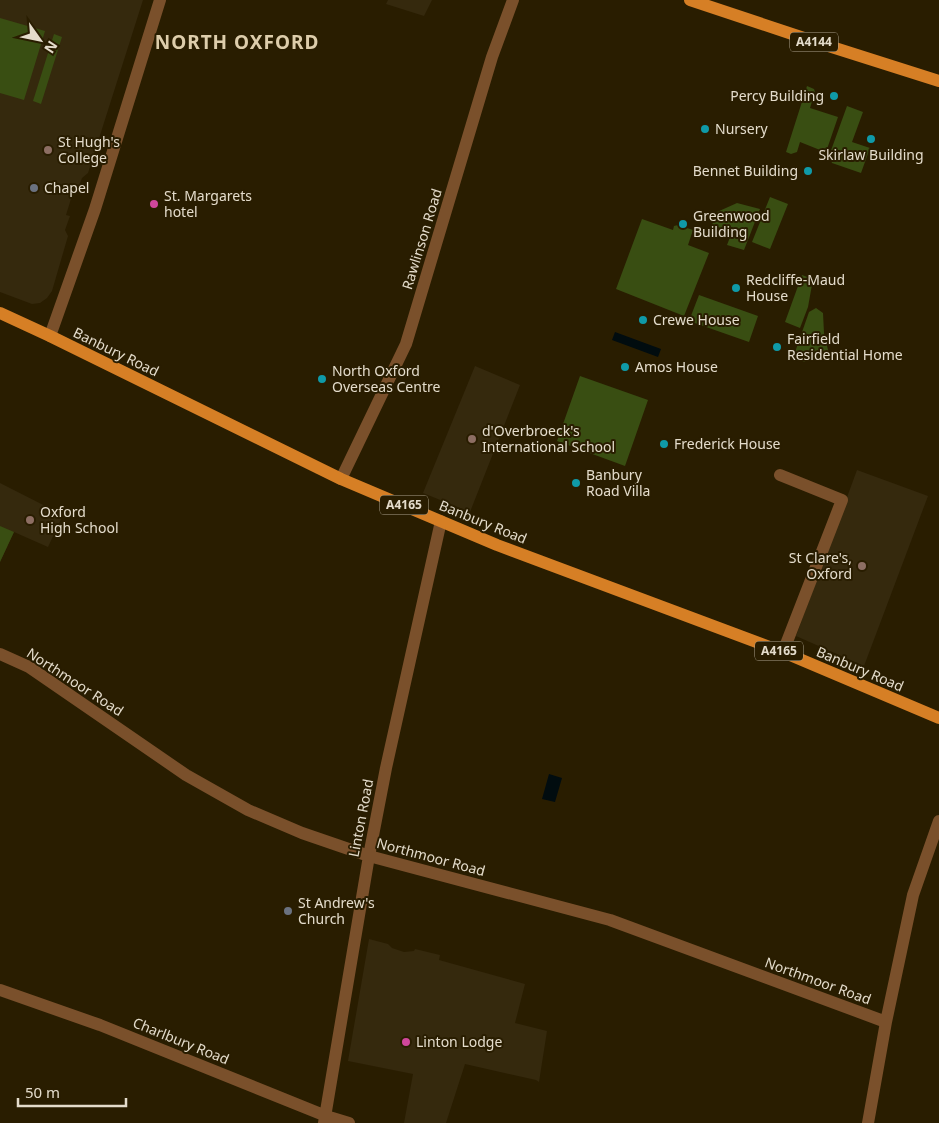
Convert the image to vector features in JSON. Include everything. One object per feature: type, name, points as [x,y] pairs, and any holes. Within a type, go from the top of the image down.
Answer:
[{"type":"main road","name":"A4144","points":[[690,0],[939,81]]},
{"type":"main road","name":"Banbury Road","points":[[0,313],[341,479],[497,545],[783,652],[939,718]]},
{"type":"street","points":[[50,336],[95,209],[160,0]]},
{"type":"street","name":"Rawlinson Road","points":[[341,479],[406,344],[492,57],[513,0]]},
{"type":"street","points":[[780,475],[842,500],[783,652]]},
{"type":"street","name":"Linton Road","points":[[325,1120],[369,856],[388,759],[441,521]]},
{"type":"street","name":"Northmoor Road","points":[[0,654],[29,667],[186,775],[248,810],[302,833],[369,856],[610,920],[886,1022]]},
{"type":"street","points":[[868,1123],[886,1022],[914,895],[939,821]]},
{"type":"street","name":"Charlbury Road","points":[[0,990],[100,1025],[325,1120],[350,1123]]},
{"type":"shaded area","name":"St Hugh's College","points":[[0,0],[143,0],[88,173],[82,178],[77,192],[73,192],[66,215],[70,216],[65,230],[68,236],[52,291],[40,303],[32,304],[0,292]]},
{"type":"shaded area","points":[[388,0],[432,0],[424,16],[386,4]]},
{"type":"shaded area","points":[[615,332],[661,349],[658,357],[612,340]]},
{"type":"shaded area","name":"d'Overbroeck's International School","points":[[475,366],[520,385],[470,512],[423,493]]},
{"type":"shaded area","name":"St Clare's, Oxford","points":[[857,470],[928,496],[864,666],[796,636]]},
{"type":"shaded area","name":"Oxford High School","points":[[0,483],[63,515],[48,547],[14,532],[0,562]]},
{"type":"shaded area","points":[[549,774],[562,778],[555,802],[542,799]]},
{"type":"shaded area","points":[[369,939],[388,944],[392,948],[404,952],[414,951],[415,949],[440,955],[439,960],[525,984],[515,1023],[547,1031],[539,1082],[465,1064],[446,1123],[404,1123],[413,1074],[348,1061]]},
{"type":"green space","points":[[0,18],[45,31],[24,100],[0,93]]},
{"type":"green space","points":[[54,34],[62,37],[41,104],[33,101]]},
{"type":"green space","points":[[807,86],[814,89],[815,92],[810,108],[838,117],[825,155],[819,153],[820,150],[800,142],[797,152],[791,154],[786,152]]},
{"type":"green space","points":[[847,106],[863,112],[852,142],[870,148],[861,173],[832,163],[829,156]]},
{"type":"green space","points":[[770,197],[788,204],[770,249],[752,242]]},
{"type":"green space","points":[[737,203],[760,209],[744,250],[727,245],[732,232],[712,225],[717,212]]},
{"type":"green space","points":[[642,219],[673,230],[674,226],[678,225],[693,230],[688,245],[709,253],[684,316],[616,289]]},
{"type":"green space","points":[[802,275],[813,279],[808,307],[800,328],[785,322]]},
{"type":"green space","points":[[699,295],[758,316],[749,342],[689,321]]},
{"type":"green space","points":[[816,308],[823,313],[824,333],[829,354],[805,362],[793,358],[809,312]]},
{"type":"green space","points":[[580,376],[648,400],[625,466],[557,441]]},
{"type":"green space","points":[[0,526],[14,532],[0,562]]},
{"type":"place","name":"Percy Building","points":[[834,96]]},
{"type":"place","name":"Nursery","points":[[705,129]]},
{"type":"place","name":"Skirlaw Building","points":[[871,139]]},
{"type":"place","name":"St Hugh's College","points":[[48,150]]},
{"type":"place","name":"Bennet Building","points":[[808,171]]},
{"type":"place","name":"Chapel","points":[[34,188]]},
{"type":"place","name":"St. Margarets hotel","points":[[154,204]]},
{"type":"place","name":"Greenwood Building","points":[[683,224]]},
{"type":"place","name":"Redcliffe-Maud House","points":[[736,288]]},
{"type":"place","name":"Crewe House","points":[[643,320]]},
{"type":"place","name":"Fairfield Residential Home","points":[[777,347]]},
{"type":"place","name":"Amos House","points":[[625,367]]},
{"type":"place","name":"North Oxford Overseas Centre","points":[[322,379]]},
{"type":"place","name":"d'Overbroeck's International School","points":[[472,439]]},
{"type":"place","name":"Frederick House","points":[[664,444]]},
{"type":"place","name":"Banbury Road Villa","points":[[576,483]]},
{"type":"place","name":"Oxford High School","points":[[30,520]]},
{"type":"place","name":"St Clare's, Oxford","points":[[862,566]]},
{"type":"place","name":"St Andrew's Church","points":[[288,911]]},
{"type":"place","name":"Linton Lodge","points":[[406,1042]]},
{"type":"district","name":"NORTH OXFORD","points":[[237,42]]}]
